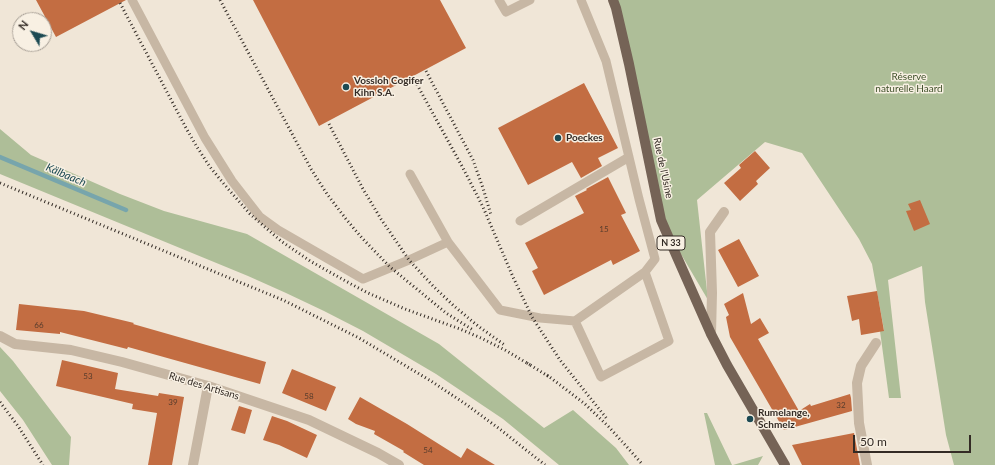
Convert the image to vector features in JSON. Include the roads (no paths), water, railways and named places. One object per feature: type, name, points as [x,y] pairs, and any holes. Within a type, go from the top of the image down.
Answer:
[{"type":"main road","name":"Rue de l'Usine","points":[[613,0],[629,64],[661,220],[711,334],[727,365],[785,465]]},
{"type":"street","name":"Rue de l'Usine","points":[[711,334],[712,293],[710,232],[724,212]]},
{"type":"street","name":"Rue des Artisans","points":[[0,336],[15,344],[71,350],[122,362],[208,386],[309,420],[378,453],[399,465]]},
{"type":"street","points":[[867,465],[859,423],[857,383],[861,366],[876,343]]},
{"type":"street","points":[[193,465],[208,386]]},
{"type":"lane","points":[[132,0],[205,138],[232,181],[260,217],[278,230],[363,279],[448,242]]},
{"type":"lane","points":[[499,0],[506,12],[530,0]]},
{"type":"lane","points":[[410,174],[448,242],[500,310],[540,318],[575,321],[645,272],[655,259],[606,61],[581,0]]},
{"type":"lane","points":[[520,221],[629,157]]},
{"type":"lane","points":[[575,321],[601,377],[669,341],[645,272]]},
{"type":"waterway","name":"Kälbaach","points":[[0,157],[126,210]]},
{"type":"railway","points":[[220,0],[311,169],[327,194],[346,219],[390,267],[446,313],[473,330]]},
{"type":"railway","points":[[120,3],[197,147],[210,167],[250,214],[281,241],[310,261],[351,284],[405,309],[481,338],[532,366]]},
{"type":"railway","points":[[426,71],[473,160],[491,215]]},
{"type":"railway","points":[[415,81],[483,207],[532,317],[560,360],[607,419]]},
{"type":"railway","points":[[329,124],[363,189],[381,219],[409,260],[454,306],[478,326],[506,346]]},
{"type":"railway","points":[[0,183],[283,300],[359,338],[431,381],[467,405],[545,465]]},
{"type":"railway","points":[[527,363],[551,378]]},
{"type":"railway","points":[[547,375],[585,404],[609,427],[643,465]]},
{"type":"railway","points":[[0,402],[18,426],[43,465]]},
{"type":"place","name":"Vossloh Cogifer Kihn S.A.","points":[[346,87]]},
{"type":"place","name":"Poeckes","points":[[558,138]]},
{"type":"place","name":"Rumelange, Schmelz","points":[[750,419]]},
{"type":"park label","name":"Réserve naturelle Haard","points":[[909,82]]}]
